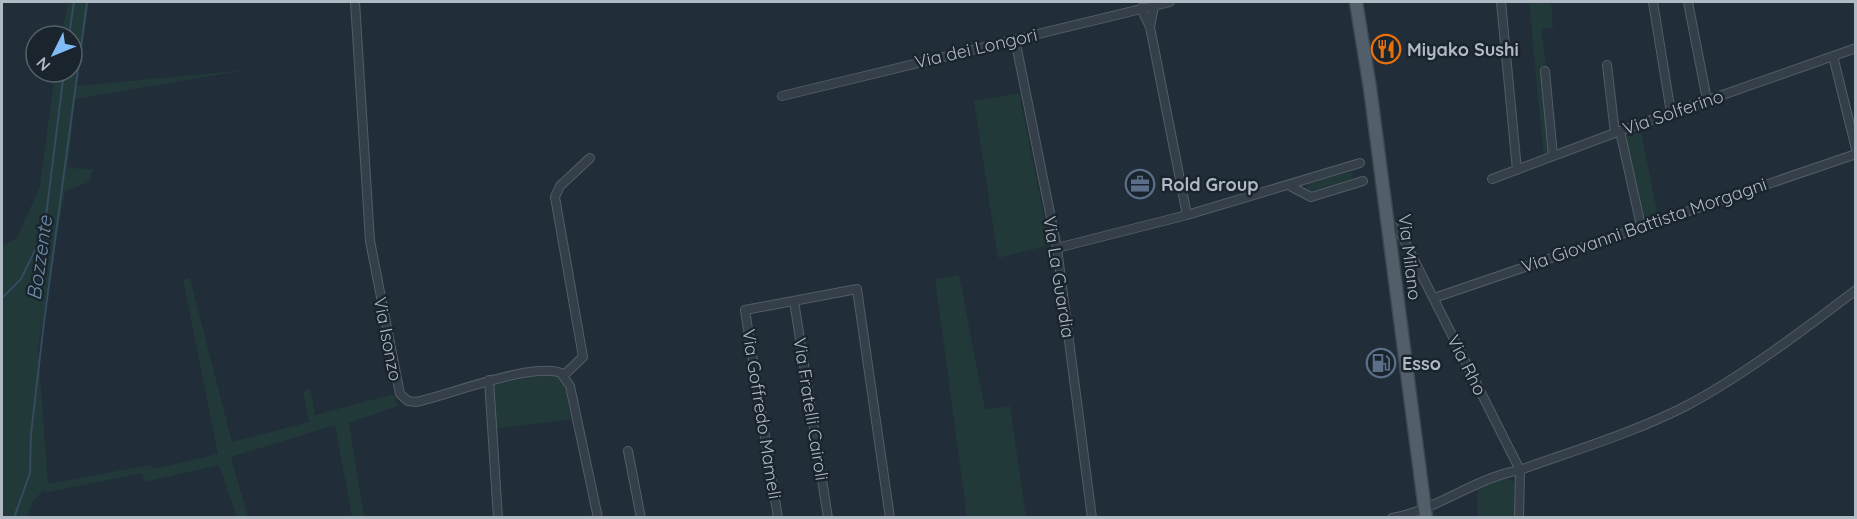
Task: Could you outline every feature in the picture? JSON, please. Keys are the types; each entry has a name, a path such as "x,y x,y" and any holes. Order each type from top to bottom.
{"main road":[{"name":"Via Milano","path":"1356,2 1388,223 1425,513"}],"street":[{"name":"Via Isonzo","path":"355,2 370,241 398,390 405,400 416,402 489,381 548,370 564,375"},
{"name":"Via dei Longori","path":"782,96 1170,2"},
{"path":"1501,2 1517,170"},
{"path":"1653,2 1671,113"},
{"path":"1688,2 1707,100"},
{"path":"1150,27 1154,6"},
{"path":"1141,8 1150,27 1186,215"},
{"name":"Via La Guardia","path":"1014,39 1057,248 1092,518"},
{"name":"Via Solferino","path":"1492,179 1617,132 1856,48"},
{"path":"1833,56 1856,148"},
{"path":"1607,65 1617,132 1641,226"},
{"path":"1545,71 1553,156"},
{"name":"Via Giovanni Battista Morgagni","path":"1434,298 1856,154"},
{"path":"590,158 560,186 555,197 583,357 564,375 570,386 598,518"},
{"path":"1057,248 1290,186 1360,163"},
{"path":"1290,186 1311,197 1363,181"},
{"name":"Via Rho","path":"1388,223 1400,232 1520,470 1519,518"},
{"path":"794,301 857,289 890,518"},
{"path":"1392,518 1425,513 1499,474 1520,470 1653,421 1687,405 1721,385 1856,290"},
{"name":"Via Goffredo Mameli","path":"778,518 745,310 794,301"},
{"name":"Via Fratelli Cairoli","path":"794,301 828,518"},
{"path":"489,381 498,518"},
{"path":"628,451 641,518"}],"green space":[{"path":"68,2 89,2 84,37 84,24 63,24"},
{"path":"1529,2 1551,2 1553,28 1541,29 1546,65 1542,66 1550,154 1544,157"},
{"path":"247,70 75,99 68,168 93,169 89,182 65,192 38,348 48,484 150,465 153,469 218,454 183,280 190,278 232,442 309,422 303,391 310,389 315,415 393,394 398,406 349,423 364,517 352,517 335,425 231,457 248,517 237,517 219,465 145,482 142,473 45,493 44,489 32,503 27,517 2,517 2,246 17,238 40,186 53,84 77,84 77,86"},
{"path":"1019,93 1050,245 998,258 974,101"},
{"path":"1641,132 1658,215 1643,220 1625,137"},
{"path":"1350,172 1353,175 1352,179 1310,191 1307,188 1308,184"},
{"path":"959,275 985,409 1010,406 1026,517 967,517 935,279"},
{"path":"544,375 563,376 571,419 495,429 492,384"},
{"path":"1505,477 1517,483 1515,517 1477,518 1478,489"}],"waterway":[{"path":"71,24 74,2"},
{"name":"Bozzente","path":"14,518 30,473 31,434 44,322 87,2"},
{"path":"2,298 21,279 44,232 62,84"}],"place":[{"name":"Miyako Sushi","path":"1386,49"},
{"name":"Rold Group","path":"1140,184"},
{"name":"Esso","path":"1381,363"}]}
